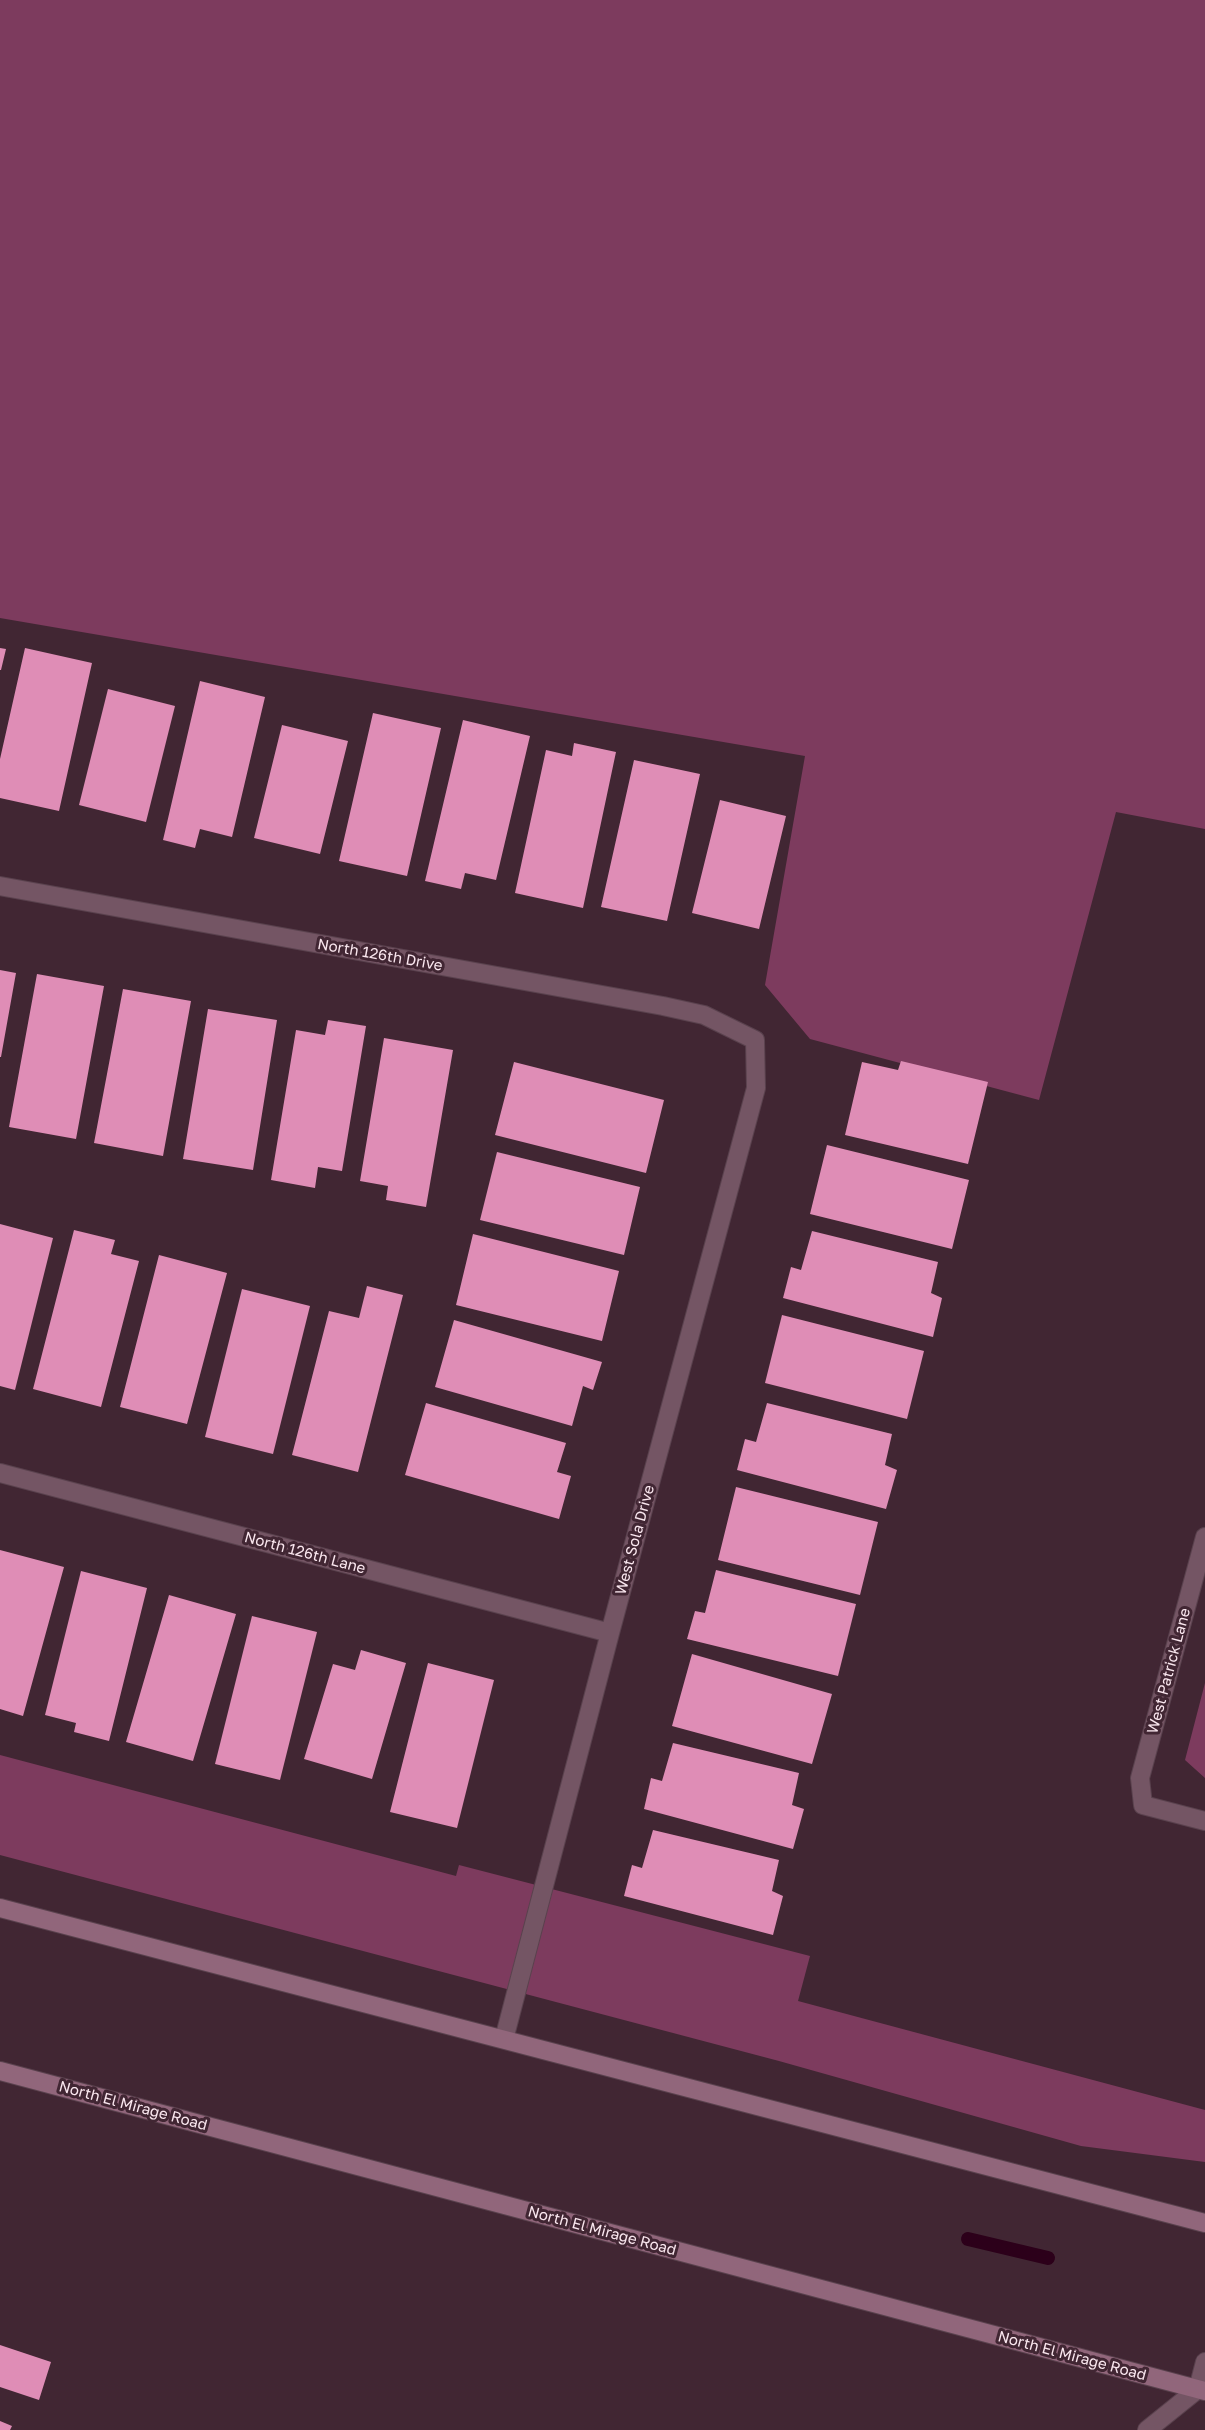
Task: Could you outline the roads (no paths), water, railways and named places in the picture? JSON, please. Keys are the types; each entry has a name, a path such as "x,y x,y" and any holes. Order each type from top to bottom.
{"main road":[{"path":"0,1908 1205,2223"},
{"name":"North El Mirage Road","path":"0,2071 1203,2395"}],"street":[{"name":"North 126th Drive","path":"0,886 663,1006 704,1015 754,1040"},
{"name":"West Sola Drive","path":"504,2039 756,1088 754,1040"},
{"name":"North 126th Lane","path":"0,1473 610,1633"},
{"name":"West Patrick Lane","path":"1205,1537 1140,1778 1143,1805 1205,1821"},
{"path":"1147,2430 1203,2395 1205,2362"}],"waterway":[{"path":"968,2239 1048,2258"}]}
